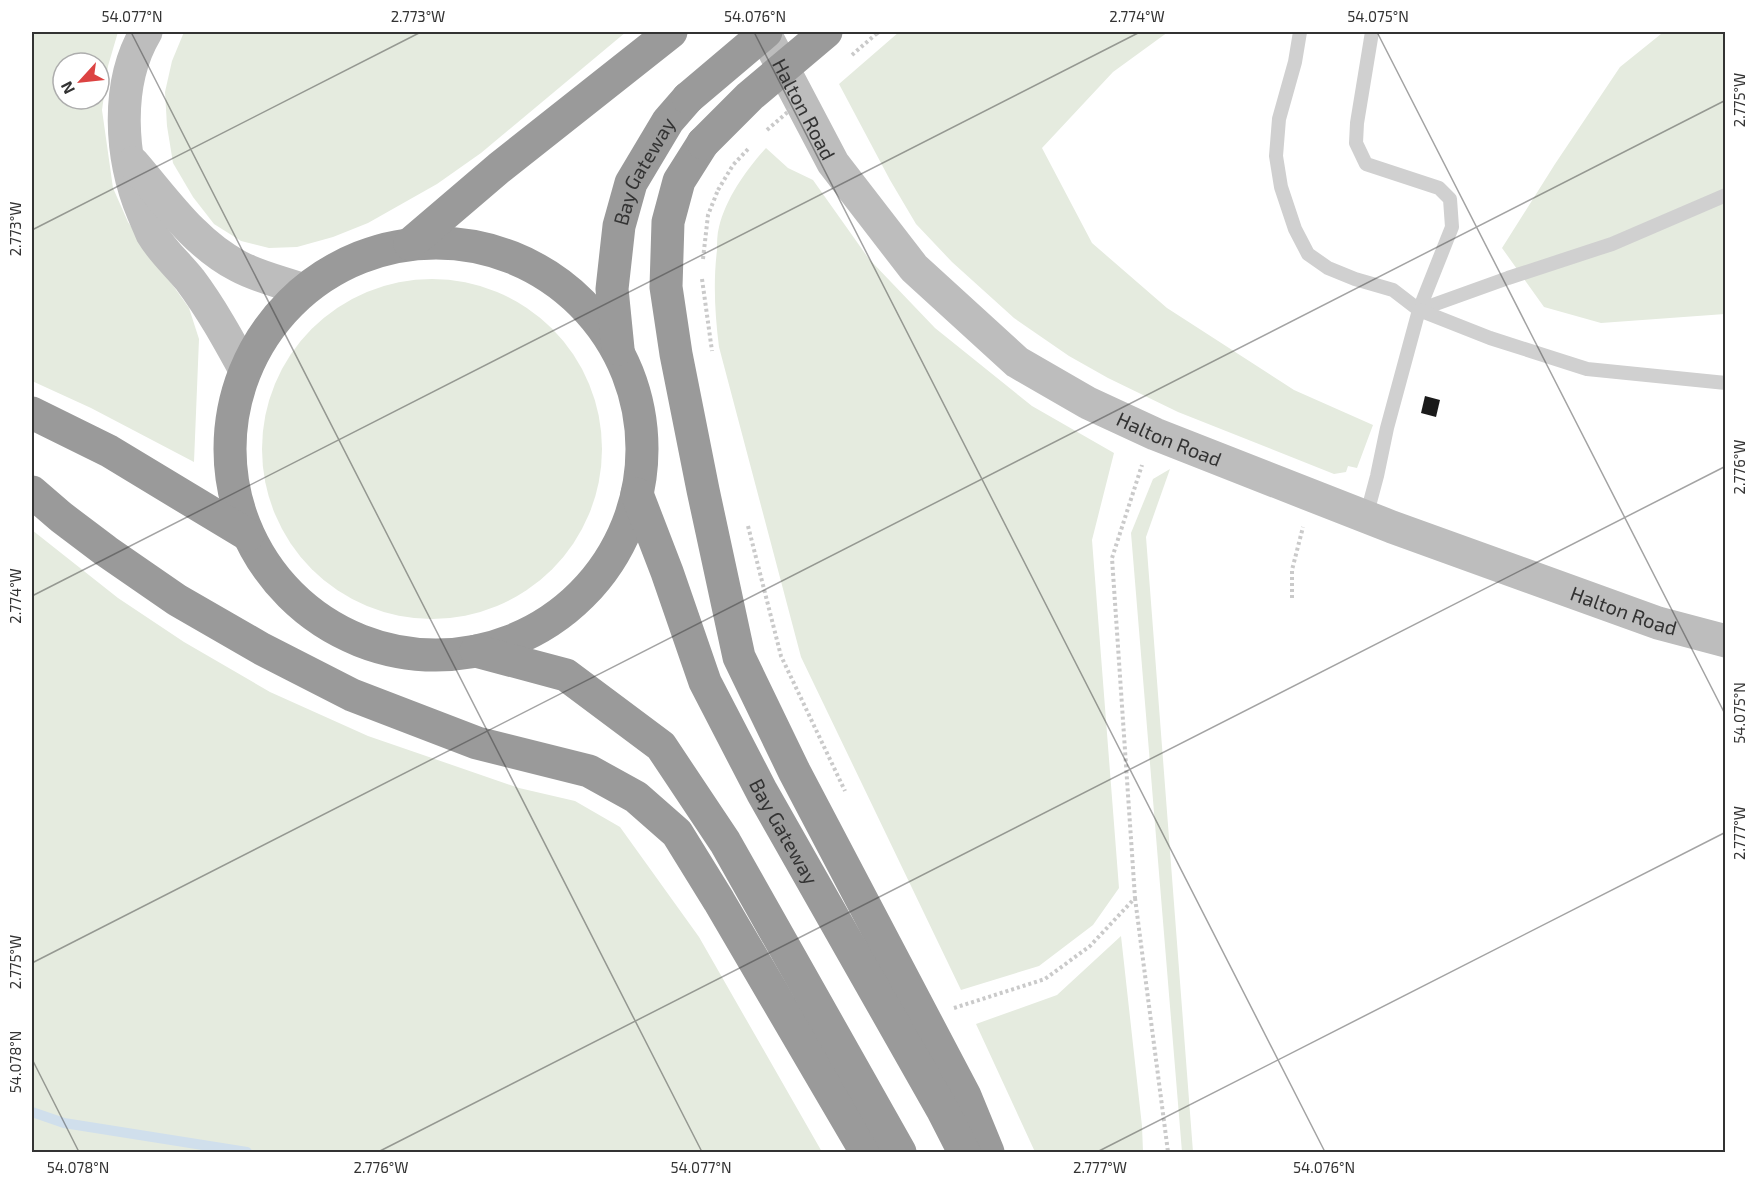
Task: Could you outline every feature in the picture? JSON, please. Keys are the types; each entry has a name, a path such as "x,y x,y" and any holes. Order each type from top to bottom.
{"highway":[{"name":"Bay Gateway","path":"619,353 612,289 619,226 631,183 668,121 688,98 765,32"},
{"path":"826,32 750,96 703,143 679,181 668,222 666,287 676,354 739,657 800,782 965,1096 988,1152"},
{"path":"410,244 499,168 669,33"},
{"path":"410,244 460,244 508,255 553,279 590,312 619,353 636,398 642,446 637,494 621,539 596,579 562,612 522,637 476,651 437,656 398,652 360,641 325,623 294,599 268,569 248,535 232,481 231,424 245,370 270,326 304,290 336,268 372,252 410,244"},
{"path":"32,413 109,451 248,535"},
{"path":"32,492 97,544 177,600 272,654 352,695 477,743 589,771 636,797 676,833 719,901 866,1152"},
{"name":"Bay Gateway","path":"637,494 705,682 762,792 942,1109 964,1152"},
{"path":"476,651 566,675 661,746 725,842 900,1152"}],"street":[{"path":"146,32 128,78 124,113 126,155 136,196 153,234 212,311 245,370"},
{"name":"Halton Road","path":"765,32 833,164 914,268 1017,362 1088,403 1155,434 1366,516 1658,623 1725,641"},
{"path":"126,155 189,229 213,251 240,267 304,290"}],"lane":[{"path":"1300,32 1295,62 1279,119 1276,156 1281,187 1295,230 1308,254 1328,268 1393,290 1419,310 1490,338 1587,369 1725,383"},
{"path":"1366,516 1419,310 1452,227 1450,199 1439,188 1366,164 1356,143 1357,123 1372,32"},
{"path":"1419,310 1612,244 1725,195"}],"path":[{"path":"849,57 878,33"},
{"path":"760,137 796,105"},
{"path":"703,262 708,215 718,190 734,165 753,144"},
{"path":"701,273 712,351"},
{"path":"1143,461 1112,558 1135,898 1168,1152"},
{"path":"1292,598 1292,570 1311,494"},
{"path":"746,520 781,657 848,795"},
{"path":"950,1009 1045,979 1090,946 1135,898"}],"shaded area":[{"path":"32,32 118,32 111,56 111,51 51,51 51,111 102,111 113,188 128,222 189,308 199,339 194,462 91,408 32,381"},
{"path":"184,32 626,32 481,153 437,184 368,223 333,237 297,247 269,248 241,241 214,224 193,197 173,163 167,126 165,92 172,61"},
{"path":"899,32 1168,32 1113,72 1042,148 1092,243 1167,308 1294,390 1373,425 1357,468 1348,466 1346,472 1334,474 1178,412 1108,378 1069,356 1014,318 952,262 916,224 839,84"},
{"path":"1660,32 1725,32 1725,314 1601,323 1544,307 1502,248 1620,67 1661,34"},
{"path":"766,148 788,168 813,180 869,259 935,328 1032,406 1114,453 1092,540 1119,888 1093,925 1039,966 961,990 801,657 719,347 715,287 718,230 732,195 744,175"},
{"path":"432,279 481,286 512,299 540,317 564,341 582,369 595,400 602,449 595,498 582,529 564,557 540,581 512,599 481,612 432,619 383,612 352,599 324,581 300,557 282,529 269,498 262,449 269,400 282,369 300,341 324,317 352,299 383,286"},
{"path":"1170,469 1146,537 1193,1152 1182,1152 1131,533 1153,479"},
{"path":"32,530 118,598 184,642 270,692 368,736 519,788 575,801 620,827 699,937 822,1152 32,1152"},
{"path":"1121,936 1143,1152 1035,1152 976,1024 1057,995"}],"building":[{"path":"1425,396 1440,400 1436,417 1421,413"}],"waterway":[{"path":"32,1112 64,1123 247,1152"}]}
